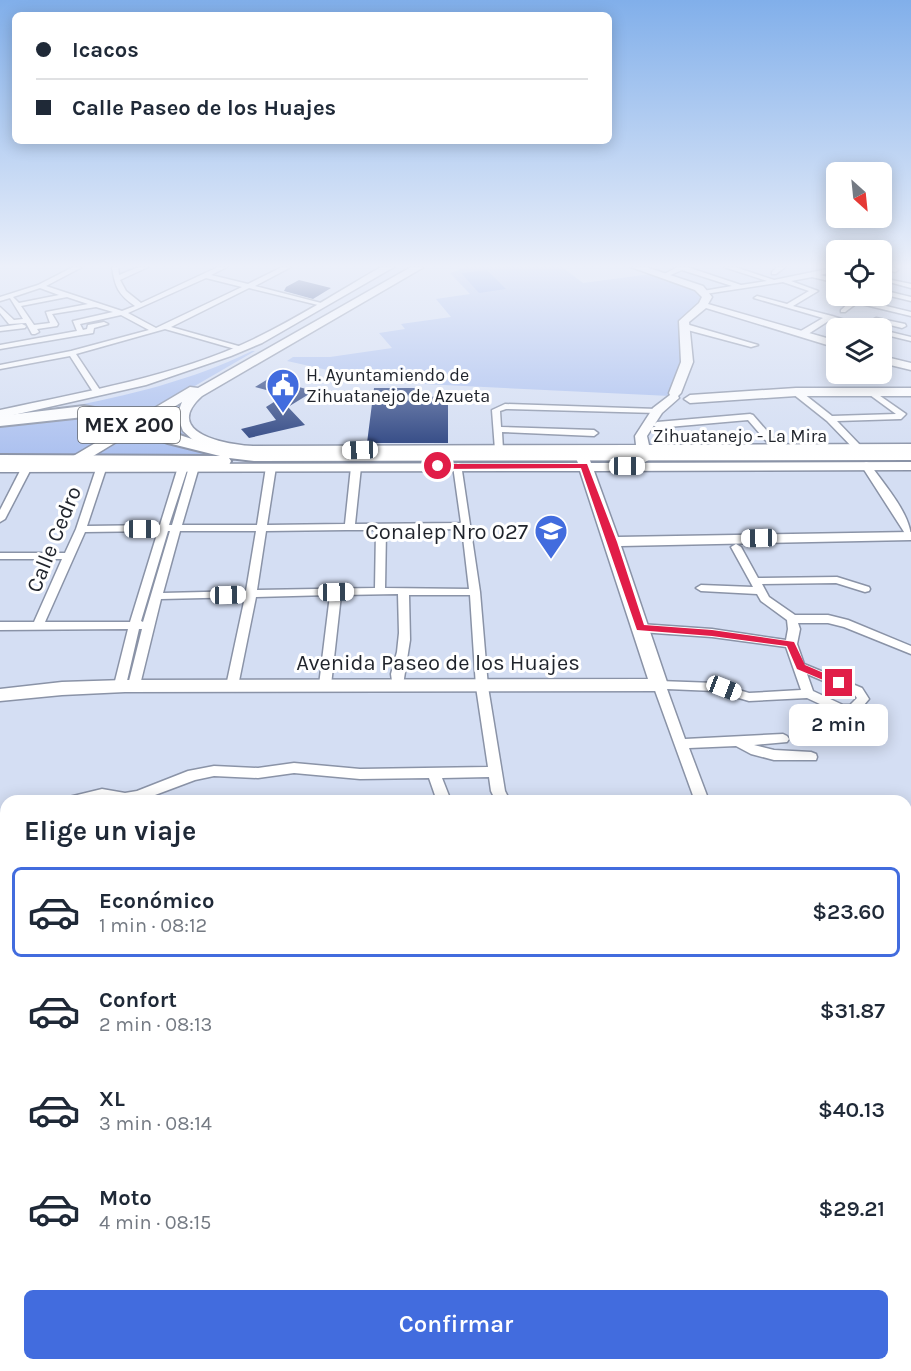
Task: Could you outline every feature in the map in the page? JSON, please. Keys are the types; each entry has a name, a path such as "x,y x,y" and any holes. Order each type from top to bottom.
{"highway":[{"name":"Zihuatanejo - La Mira","path":"1,419 72,411 95,412 132,426 229,454 911,459"},
{"path":"72,411 104,422 111,429 111,439"},
{"path":"832,448 865,456"},
{"path":"300,456 328,450"},
{"name":"Zihuatanejo - La Mira","path":"650,458 911,455"},
{"name":"Zihuatanejo - La Mira","path":"0,460 28,464 75,462 105,465 585,456"},
{"path":"0,467 28,464"}],"main road":[{"path":"75,462 132,426 200,390 282,331"},
{"path":"27,416 172,380 253,351 293,331"},
{"path":"659,685 585,456 651,430 682,397 689,368 687,331"},
{"path":"792,331 826,342"},
{"path":"1,419 253,351"},
{"path":"892,362 911,368"},
{"path":"200,390 186,404 183,414 185,425 190,433 217,446 239,450 328,450 505,459"},
{"path":"832,448 681,449 650,458 651,430 657,411 682,397 796,392 911,392"},
{"path":"651,430 663,443 681,449"},
{"path":"865,456 911,448"},
{"path":"865,456 911,466"},
{"path":"28,464 189,467 458,466 505,459"},
{"path":"613,546 911,536"},
{"path":"613,546 736,547 911,542"},
{"name":"Avenida Paseo de los Huajes","path":"0,695 56,688 127,685 482,687 659,685"}],"street":[{"path":"0,337 2,347 30,331"},
{"path":"0,367 72,353 151,331"},
{"path":"180,331 253,351"},
{"path":"705,331 754,345"},
{"path":"802,334 807,331"},
{"path":"892,335 911,339"},
{"path":"72,353 98,393"},
{"path":"796,392 830,419 865,456 911,536"},
{"path":"830,419 901,416 902,414 873,393"},
{"path":"505,459 497,429 495,410 499,408 657,411"},
{"path":"651,430 750,417 777,448"},
{"path":"497,429 594,434"},
{"path":"0,519 28,464"},
{"name":"Calle Cedro","path":"38,625 81,529 105,465"},
{"path":"458,466 475,592 482,687 500,795"},
{"path":"127,685 135,625 163,529 189,467"},
{"path":"127,685 158,596 189,467"},
{"path":"232,686 252,594 271,467"},
{"path":"350,528 356,467"},
{"path":"896,509 911,509"},
{"path":"81,529 466,526"},
{"path":"380,591 381,528"},
{"path":"736,547 765,598 792,619 828,619 848,624 911,650"},
{"path":"0,556 68,556"},
{"path":"701,588 837,580 865,589"},
{"path":"158,596 380,591 475,592"},
{"path":"324,686 336,592"},
{"path":"397,685 396,670 404,647 406,614 403,592"},
{"path":"792,619 794,629 791,644 801,667 808,694"},
{"path":"0,626 148,625"},
{"path":"640,628 712,633 791,644"},
{"name":"Avenida Paseo de los Huajes","path":"659,685 715,687 749,697 808,694 848,710 854,709 863,699 862,694 801,667"},
{"path":"659,685 700,795"},
{"path":"681,744 783,739"},
{"path":"739,742 751,751 777,756 811,757"},
{"path":"141,795 193,775 214,771 258,774 294,768 341,774 495,772"},
{"path":"434,774 442,795"}],"shaded area":[{"path":"392,331 679,331 684,354 670,396 382,382 287,361 293,357 330,357 392,348 379,333"},
{"path":"255,351 131,423 84,409 63,408 183,379"},
{"path":"190,394 176,416 181,431 191,440 139,425"},
{"path":"89,416 108,430 109,436 85,453 73,456 0,456 0,426 37,418"},
{"path":"130,429 225,457 87,456"}],"building":[{"name":"H. Ayuntamiendo de Zihuatanejo de Azueta","path":"268,379 314,391 288,407 305,425 249,438 241,429 276,420 266,407 285,395 255,387"},
{"path":"374,388 422,388 422,397 448,396 448,443 367,443"}],"place":[{"name":"H. Ayuntamiendo de Zihuatanejo de Azueta","path":"283,414"},
{"name":"Conalep Nro 027","path":"551,560"}],"route":[{"path":"438,466 584,466 613,542 640,628 712,633 791,644 801,667 839,683"}]}
